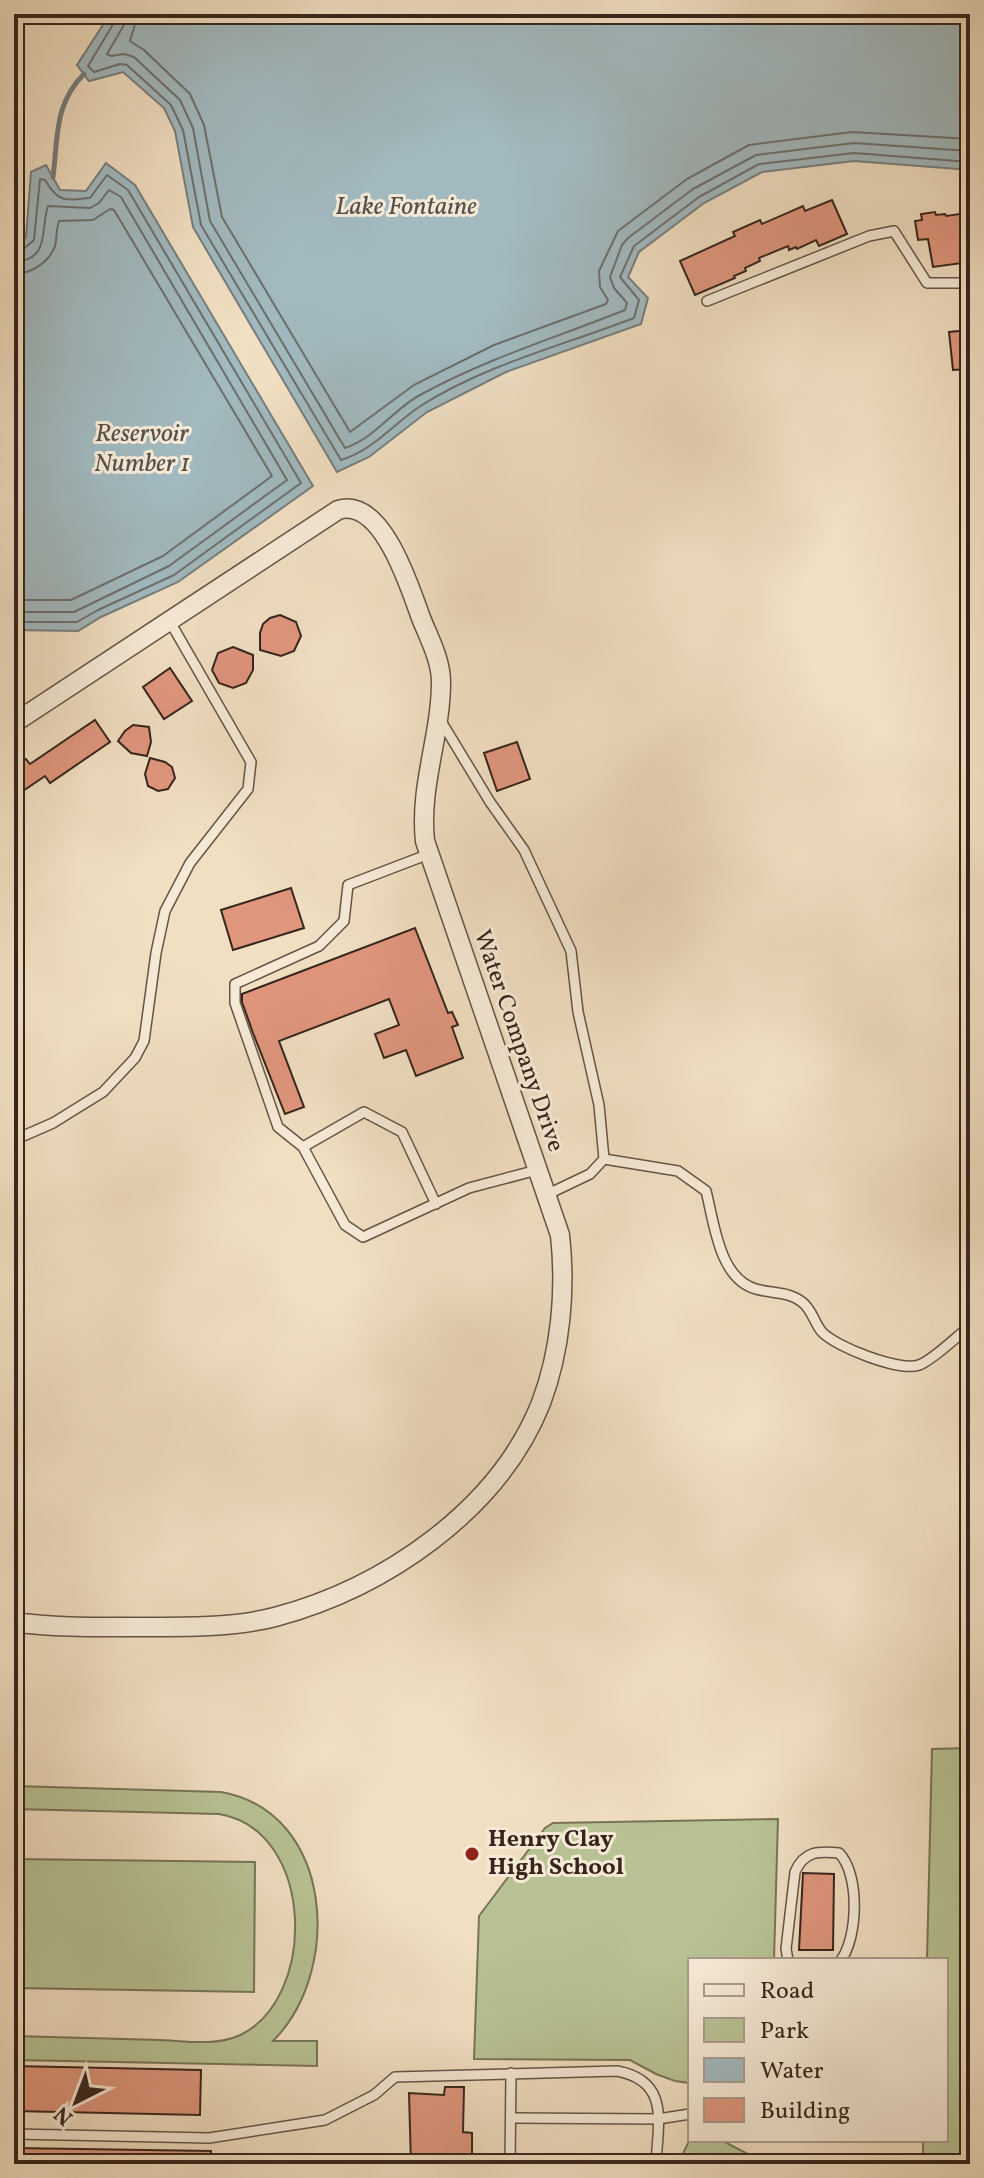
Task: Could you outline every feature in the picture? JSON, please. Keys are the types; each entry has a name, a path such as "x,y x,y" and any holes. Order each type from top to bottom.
{"street":[{"name":"Water Company Drive","path":"14,723 327,517 346,508 370,518 395,553 439,669 441,681 423,826 429,854 560,1235 562,1287 555,1350 545,1390 525,1435 489,1485 437,1536 368,1583 321,1603 273,1618 226,1625 68,1627 14,1622"}],"lane":[{"path":"707,301 869,236 894,231 927,283 970,283"},
{"path":"14,1140 53,1123 103,1092 135,1058 144,1041 165,911 190,863 248,789 251,762 169,620"},
{"path":"437,715 490,802 524,850 571,951 578,1012 599,1105 604,1159 590,1174 546,1195"},
{"path":"429,854 348,885 344,921 319,946 235,984 235,1003 278,1127 303,1147 345,1225 363,1237 469,1188 537,1170"},
{"path":"303,1147 364,1112 402,1132 436,1204"},
{"path":"604,1159 678,1171 706,1191 718,1239 730,1270 748,1287 768,1293 789,1294 806,1304 823,1334 845,1346 893,1366 919,1365 970,1330"},
{"path":"788,1958 795,1872 799,1862 817,1851 839,1853 850,1870 854,1895 851,1935 843,1958"},
{"path":"14,2134 209,2138 325,2120 374,2095 395,2077 617,2071 632,2074 654,2091 658,2104 656,2164"},
{"path":"510,2164 511,2073"},
{"path":"511,2118 658,2119 688,2114"}],"green space":[{"path":"970,1748 970,2164 923,2164 923,2142 948,2142 948,1958 927,1958 932,1749"},
{"path":"14,1786 221,1792 259,1806 287,1830 306,1861 316,1898 317,1937 310,1975 295,2011 273,2041 317,2041 317,2066 14,2060 14,2036 200,2042 238,2036 264,2017 282,1989 293,1955 295,1918 289,1882 274,1851 251,1827 219,1814 14,1809"},
{"path":"778,1819 774,1958 688,1958 688,2083 656,2074 630,2060 474,2059 479,1916 545,1828 553,1823"},
{"path":"14,1859 255,1862 254,1992 14,1988"},
{"path":"689,2142 725,2142 767,2164 678,2164"}],"water":[{"name":"Lake Fontaine","path":"110,14 970,14 970,170 854,161 762,172 704,203 639,252 628,277 648,298 641,324 506,372 427,412 369,457 337,472 193,227 175,131 164,108 123,72 89,81 77,65"},
{"name":"Reservoir Number 1","path":"106,163 135,185 313,486 178,582 101,617 78,631 14,630 14,247 26,237 31,172 46,165 60,190 86,191"}],"building":[{"path":"832,200 847,234 819,246 816,240 797,249 789,250 788,246 759,258 760,261 745,268 746,271 735,278 695,295 680,261 735,236 733,232 760,220 762,224 803,206 805,211"},
{"path":"935,212 936,215 946,216 967,213 970,217 970,262 933,267 928,239 918,240 915,221 922,220 921,214"},
{"path":"970,330 970,369 953,370 949,332"},
{"path":"280,615 296,622 301,636 294,651 281,656 260,650 263,624"},
{"path":"233,647 253,655 253,670 246,683 233,688 219,683 212,670 218,653"},
{"path":"170,668 192,701 164,719 143,687"},
{"path":"95,720 110,742 50,783 45,776 14,797 14,767 26,759 30,764"},
{"path":"133,725 149,727 151,742 147,756 131,753 118,741"},
{"path":"517,742 530,779 497,791 484,753"},
{"path":"150,758 172,767 175,778 168,789 158,791 148,786 145,774"},
{"path":"291,888 304,928 233,950 221,910"},
{"path":"415,928 448,1013 452,1012 458,1025 452,1027 463,1058 416,1076 406,1050 384,1058 375,1034 399,1025 389,999 279,1041 304,1107 285,1114 253,1033 242,994"},
{"path":"803,1873 834,1874 833,1950 799,1950"},
{"path":"14,2066 201,2070 200,2115 14,2111"},
{"path":"445,2087 464,2087 463,2132 472,2133 472,2164 411,2164 409,2093 444,2095"},
{"path":"14,2148 211,2151 211,2164 14,2164"}],"waterway":[{"path":"53,177 62,109 74,85 84,74"}],"place":[{"name":"Henry Clay High School","path":"472,1854"}]}
